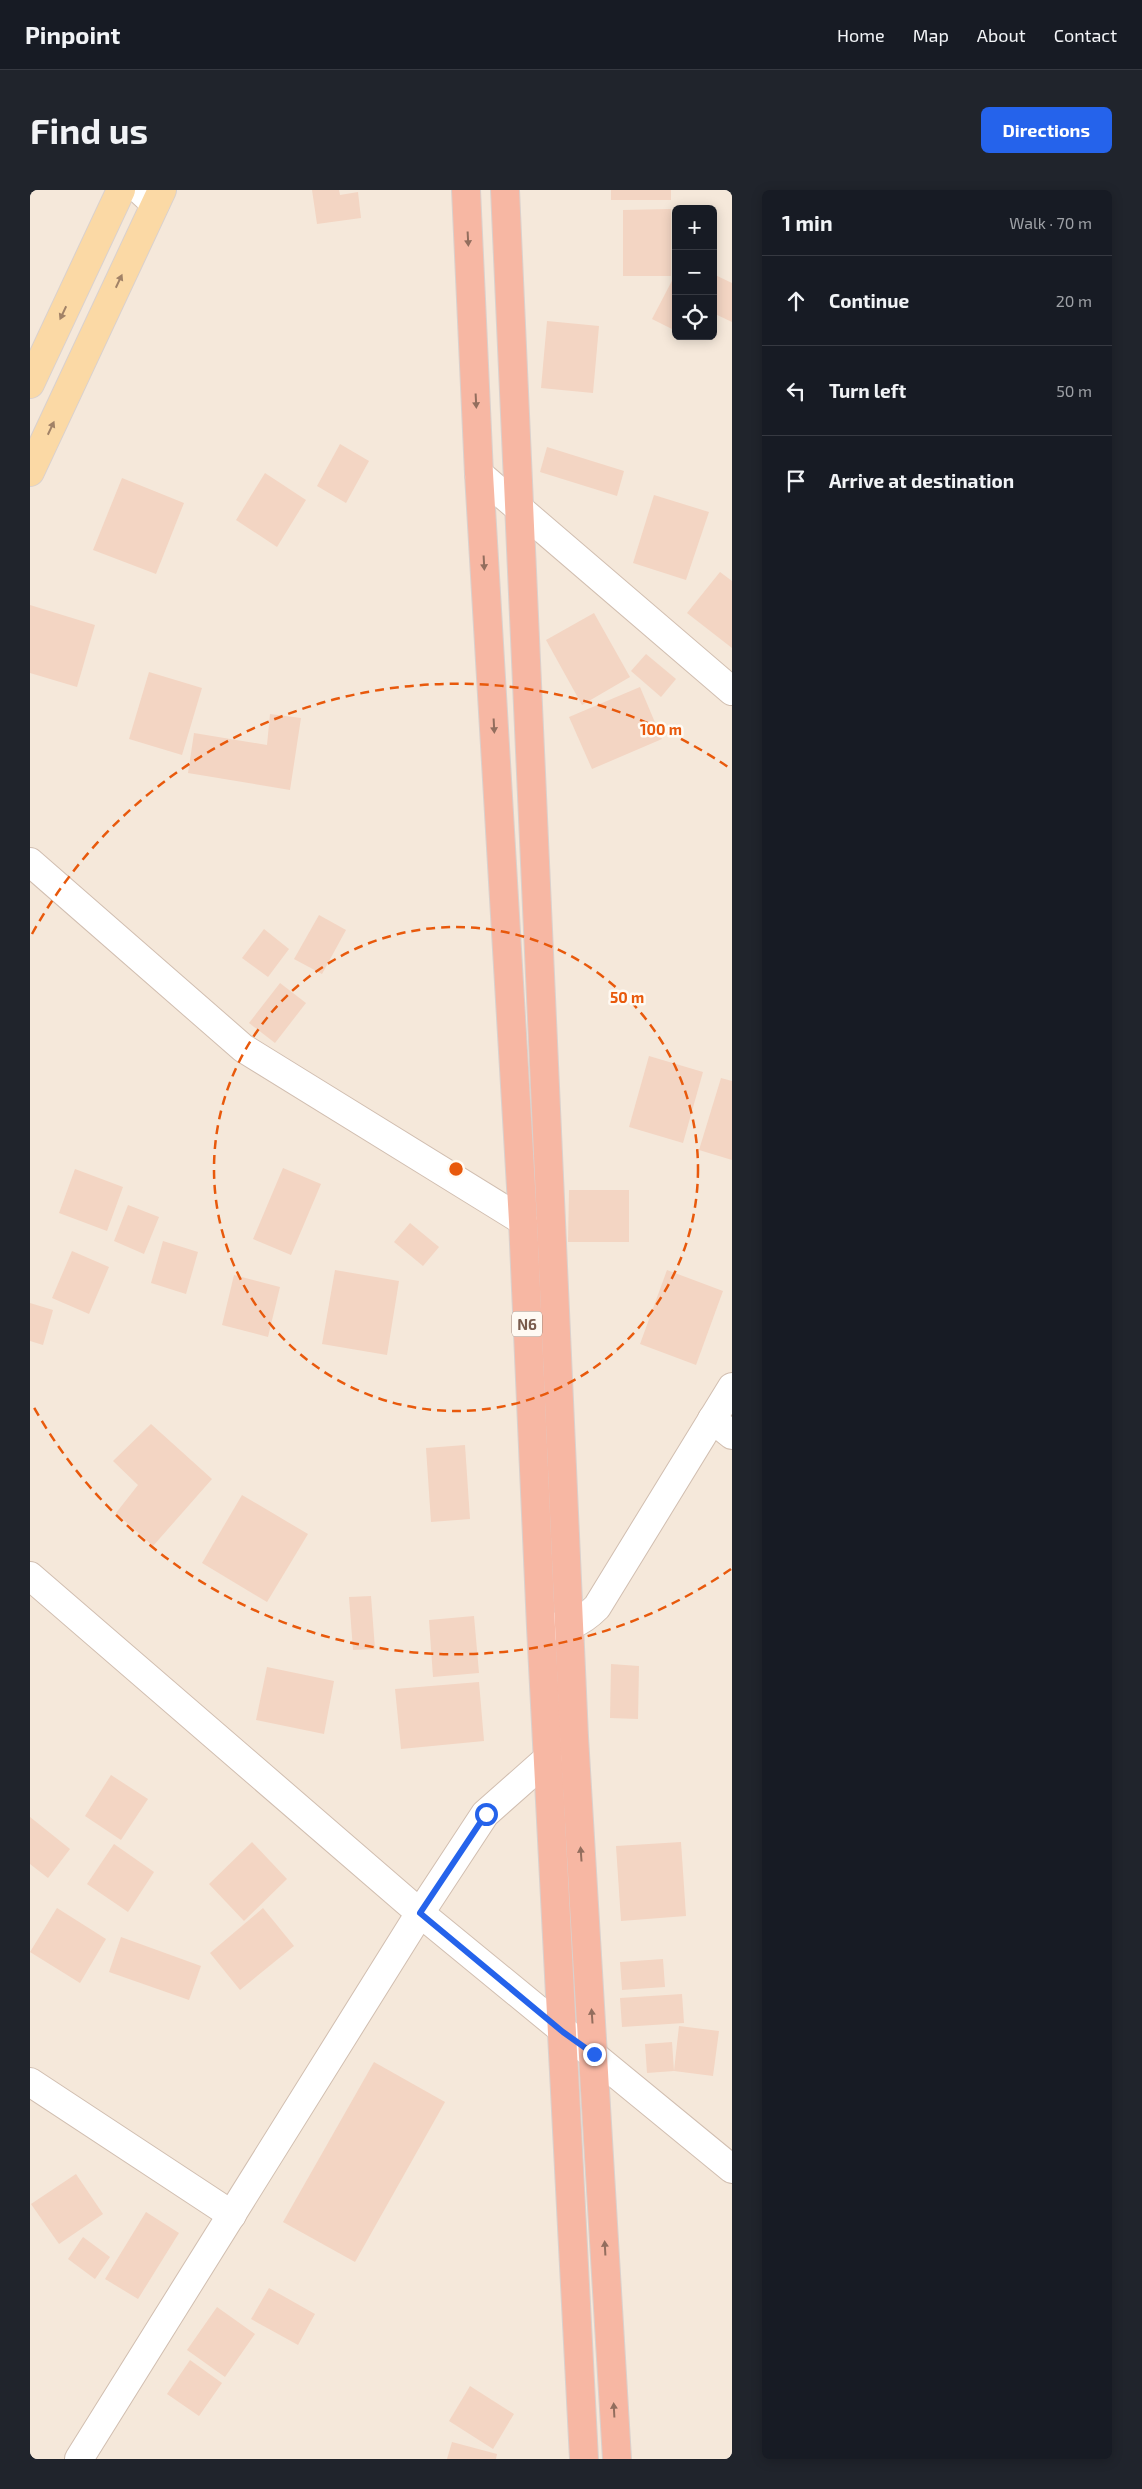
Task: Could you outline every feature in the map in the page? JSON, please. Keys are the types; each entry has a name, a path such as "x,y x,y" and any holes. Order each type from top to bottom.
{"highway":[{"name":"N6","path":"466,190 479,474 523,1221 541,1627 584,2459"},
{"name":"N6","path":"506,190 574,1737 617,2459"}],"main road":[{"path":"30,384 121,190"},
{"path":"30,472 152,195"}],"street":[{"path":"479,474 732,691"},
{"path":"30,862 242,1048 523,1221"},
{"path":"541,1627 570,1626 585,1619 597,1608 722,1427 732,1387"},
{"path":"30,1576 420,1913 732,2169"},
{"path":"79,2459 420,1913 486,1814 574,1737"},
{"path":"30,2082 232,2215"}],"shaded area":[{"path":"30,190 732,190 732,2459 30,2459"}],"building":[{"path":"312,190 339,190 340,195 358,192 361,218 317,224"},
{"path":"611,190 671,190 671,200 611,200"},
{"path":"671,209 671,276 623,276 623,210"},
{"path":"717,276 732,283 732,322 717,315"},
{"path":"672,281 672,329 652,319"},
{"path":"547,321 599,326 593,393 541,388"},
{"path":"340,444 369,461 346,503 317,486"},
{"path":"547,447 624,471 617,496 540,472"},
{"path":"265,473 306,500 277,547 236,520"},
{"path":"122,478 184,503 156,574 93,550"},
{"path":"654,495 709,512 686,580 633,563"},
{"path":"720,572 732,581 732,648 687,613"},
{"path":"30,605 95,625 77,687 30,673"},
{"path":"594,613 630,677 582,705 546,640"},
{"path":"646,654 676,679 661,697 631,671"},
{"path":"149,672 202,688 182,755 129,739"},
{"path":"640,687 662,739 592,769 569,717"},
{"path":"270,714 301,718 290,790 188,773 194,733 267,745"},
{"path":"319,915 346,930 322,974 294,959"},
{"path":"264,929 289,949 268,977 242,958"},
{"path":"280,983 306,1003 275,1043 249,1023"},
{"path":"649,1056 703,1072 683,1143 629,1127"},
{"path":"721,1078 732,1081 732,1160 699,1150"},
{"path":"283,1168 321,1184 291,1255 253,1239"},
{"path":"75,1169 123,1187 107,1231 59,1213"},
{"path":"569,1190 629,1190 629,1242 568,1242"},
{"path":"128,1205 159,1217 144,1254 114,1241"},
{"path":"410,1223 439,1247 423,1266 394,1242"},
{"path":"163,1241 198,1252 186,1294 151,1283"},
{"path":"72,1251 109,1267 89,1314 52,1298"},
{"path":"335,1270 399,1281 387,1355 322,1344"},
{"path":"667,1270 723,1291 696,1365 640,1344"},
{"path":"234,1275 280,1287 268,1337 222,1325"},
{"path":"30,1303 53,1310 43,1345 30,1341"},
{"path":"151,1424 212,1479 153,1546 116,1513 138,1485 113,1461"},
{"path":"465,1445 470,1519 431,1522 426,1448"},
{"path":"242,1495 308,1534 267,1602 202,1563"},
{"path":"371,1596 375,1649 353,1650 349,1597"},
{"path":"474,1616 479,1673 433,1677 429,1620"},
{"path":"611,1664 639,1666 638,1719 610,1718"},
{"path":"267,1667 334,1681 324,1734 256,1720"},
{"path":"479,1682 484,1741 401,1749 395,1689"},
{"path":"111,1775 148,1799 121,1840 85,1816"},
{"path":"30,1817 70,1849 48,1878 30,1864"},
{"path":"252,1842 287,1879 244,1921 209,1884"},
{"path":"681,1842 686,1916 621,1921 616,1846"},
{"path":"114,1844 154,1872 128,1912 87,1884"},
{"path":"57,1908 106,1939 80,1983 30,1952"},
{"path":"263,1908 294,1946 240,1990 210,1953"},
{"path":"121,1937 201,1966 189,2000 109,1972"},
{"path":"663,1959 665,1987 622,1990 620,1962"},
{"path":"682,1994 684,2023 622,2027 620,1998"},
{"path":"679,2026 719,2031 713,2076 674,2071"},
{"path":"672,2042 674,2071 647,2073 645,2044"},
{"path":"374,2062 445,2102 355,2262 283,2222"},
{"path":"76,2174 103,2214 59,2244 31,2204"},
{"path":"146,2212 179,2233 138,2299 105,2279"},
{"path":"83,2237 110,2257 95,2279 68,2259"},
{"path":"269,2288 315,2314 298,2345 251,2319"},
{"path":"217,2307 255,2334 225,2377 187,2350"},
{"path":"190,2360 222,2383 199,2416 167,2394"},
{"path":"470,2386 514,2414 493,2449 449,2421"},
{"path":"452,2442 497,2454 496,2459 447,2459"}],"route":[{"path":"486,1814 420,1913 563,2032 594,2054"}]}
